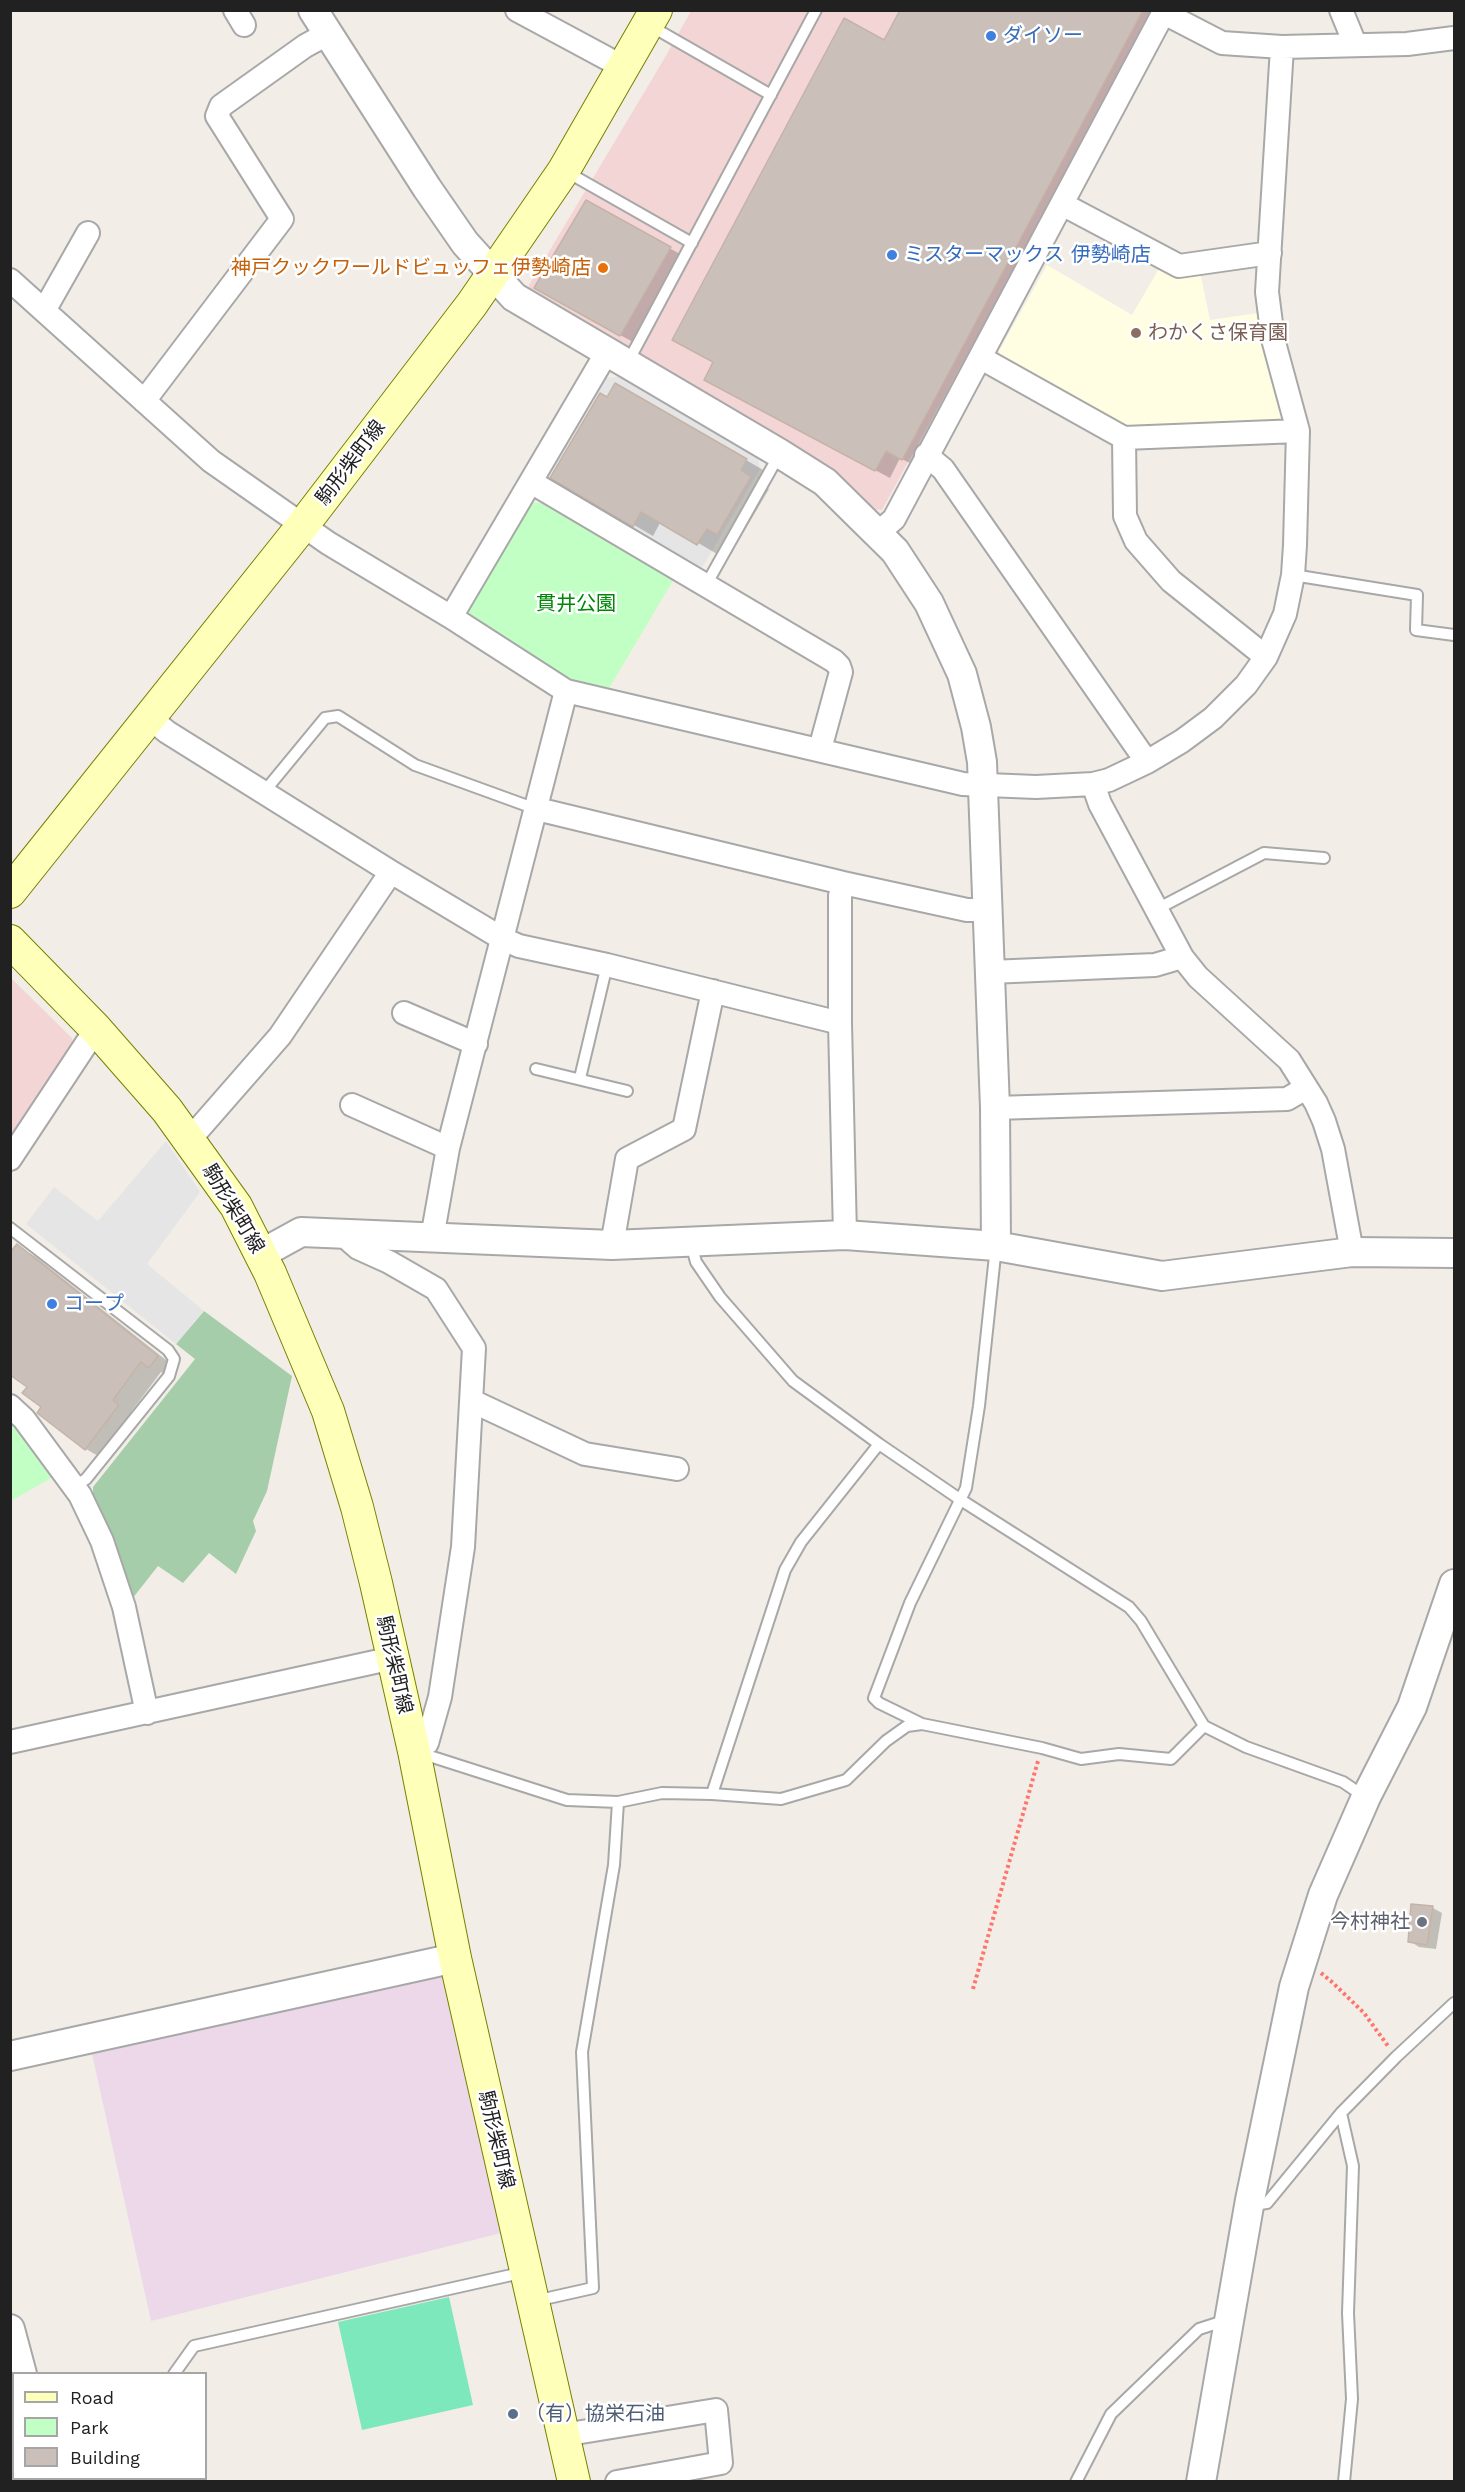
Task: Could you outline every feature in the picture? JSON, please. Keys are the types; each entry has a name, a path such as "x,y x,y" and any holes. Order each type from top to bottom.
{"main road":[{"name":"駒形柴町線","path":"10,892 303,525 452,330 564,170 652,17"},
{"name":"駒形柴町線","path":"10,941 96,1029 167,1110 236,1206 261,1254 300,1340 341,1450 368,1550 393,1658 455,1958 574,2481"}],"street":[{"path":"517,10 623,67"},
{"path":"1341,10 1355,44"},
{"path":"878,533 894,519 926,455 981,358 1164,12 1222,44 1282,47 1407,44 1455,38"},
{"path":"144,401 282,219 217,116 221,106 305,46 320,22 433,198 465,243 514,297 825,482 878,533 895,551 913,576 937,617 952,649 970,698 982,762 996,1108 996,1246"},
{"path":"10,280 45,309 211,461 328,543 451,617 566,691 963,784 1036,787 1092,784 1109,780 1147,762 1182,741 1213,717 1246,685 1266,657 1285,614 1293,575 1298,497 1298,431 1273,339 1268,310 1282,47"},
{"path":"1062,204 1179,266 1270,253"},
{"path":"45,309 88,233"},
{"path":"451,617 531,482 617,357"},
{"path":"981,358 1124,438 1298,431"},
{"path":"1124,438 1125,516 1136,541 1171,581 1266,657"},
{"path":"926,455 943,469 1147,762"},
{"path":"531,482 839,666 841,672 820,749"},
{"path":"432,1238 448,1148 566,691"},
{"path":"150,718 167,732 503,939 519,946 840,1023"},
{"path":"1092,784 1100,804 1182,957 1198,977 1289,1060 1306,1088 1324,1121 1333,1149 1352,1252"},
{"path":"537,809 843,883 967,910 988,910"},
{"path":"190,1139 280,1036 391,872"},
{"path":"843,883 840,896 840,1023 845,1235"},
{"path":"990,972 1155,965 1182,957"},
{"path":"612,1245 627,1159 684,1129 713,991"},
{"path":"404,1012 476,1044"},
{"path":"10,1159 96,1029"},
{"path":"996,1108 1287,1098 1306,1088"},
{"path":"352,1105 448,1148"},
{"path":"261,1254 301,1232 612,1245 845,1235 996,1246 1162,1276 1352,1252 1455,1253"},
{"path":"342,1234 358,1248 390,1262 436,1289 474,1348 463,1547 440,1697 427,1743 414,1751"},
{"path":"472,1401 585,1454 677,1469"},
{"path":"10,1406 24,1419 74,1487 102,1541 124,1607 147,1713"},
{"path":"1201,2481 1249,2206 1294,1987 1323,1895 1366,1797 1412,1707 1454,1587"},
{"path":"10,1742 393,1658"},
{"path":"10,2056 455,1958"},
{"path":"10,2329 22,2372"},
{"path":"563,2435 716,2410 721,2463 618,2481"}],"lane":[{"path":"617,357 692,243 816,10"},
{"path":"652,17 771,95"},
{"path":"564,170 692,243"},
{"path":"706,585 779,453"},
{"path":"1293,575 1417,595 1416,630 1455,635"},
{"path":"264,792 326,718 338,716 415,765 537,809"},
{"path":"1157,909 1264,853 1324,858"},
{"path":"580,1078 607,966"},
{"path":"536,1069 627,1091"},
{"path":"10,1228 168,1350 174,1359 169,1376 86,1479 74,1487"},
{"path":"691,1242 696,1262 720,1297 793,1382 961,1500 1129,1607 1141,1621 1204,1726 1246,1747 1343,1782 1366,1797"},
{"path":"996,1246 979,1406 966,1488 910,1603 874,1698 879,1703 922,1724 1042,1748 1081,1759 1119,1754 1171,1759 1204,1726"},
{"path":"712,1794 785,1570 801,1542 879,1444"},
{"path":"414,1751 567,1800 618,1802 662,1793 781,1799 846,1780 886,1741 907,1726 922,1724"},
{"path":"175,2372 194,2346 529,2287 593,2288 582,2052 614,1865 618,1802"},
{"path":"1249,2206 1267,2203 1341,2113 1396,2057 1455,2003"},
{"path":"1341,2113 1353,2166 1348,2313 1352,2399 1344,2481"},
{"path":"1076,2481 1111,2414 1199,2330 1229,2319"}],"path":[{"path":"973,1989 1042,1748"},
{"path":"1302,1960 1332,1982 1364,2013 1396,2057"}],"shaded area":[{"path":"691,11 1150,11 1027,245 882,510 871,509 529,294 529,285"},
{"name":"わかくさ保育園","path":"1047,265 1132,315 1161,265 1200,272 1210,320 1258,313 1283,420 1280,425 1127,428 1001,360 999,351"},
{"path":"622,376 758,457 760,469 703,566 693,570 549,487 547,477 606,378"},
{"path":"10,977 72,1038 73,1046 11,1143"},
{"path":"166,1141 200,1192 147,1264 204,1311 176,1344 26,1224 54,1187 98,1221"},
{"path":"444,1975 501,2233 151,2321 92,2054"}],"green space":[{"name":"貫井公園","path":"532,503 542,503 674,579 608,690 568,681 470,620 469,610"},
{"path":"204,1311 292,1376 267,1491 253,1521 256,1531 236,1574 209,1553 183,1583 158,1566 132,1599 116,1550 93,1494 93,1487 195,1359 176,1344"},
{"path":"10,1415 58,1474 11,1501 10,1501"},
{"path":"449,2297 473,2405 362,2430 338,2322"}],"building":[{"path":"900,10 1143,10 902,460 886,451 875,471 704,380 713,362 672,340 844,18 884,40"},
{"name":"神戸クックワールドビュッフェ伊勢崎店","path":"586,200 671,247 620,336 534,288"},
{"path":"615,383 747,459 741,470 751,477 717,535 707,529 697,545 641,512 633,527 550,478 600,393 607,397"},
{"name":"コープ","path":"17,1244 158,1356 149,1368 141,1362 113,1400 119,1405 85,1450 37,1413 41,1407 22,1393 27,1387 10,1375 10,1252"},
{"name":"今村神社","path":"1411,1904 1433,1906 1427,1945 1408,1942"}],"place":[{"name":"ダイソー","path":"991,36"},
{"name":"ミスターマックス 伊勢崎店","path":"892,255"},
{"name":"神戸クックワールドビュッフェ伊勢崎店","path":"603,268"},
{"name":"わかくさ保育園","path":"1136,333"},
{"name":"コープ","path":"52,1304"},
{"name":"今村神社","path":"1422,1922"},
{"name":"（有）協栄石油","path":"513,2414"}]}
